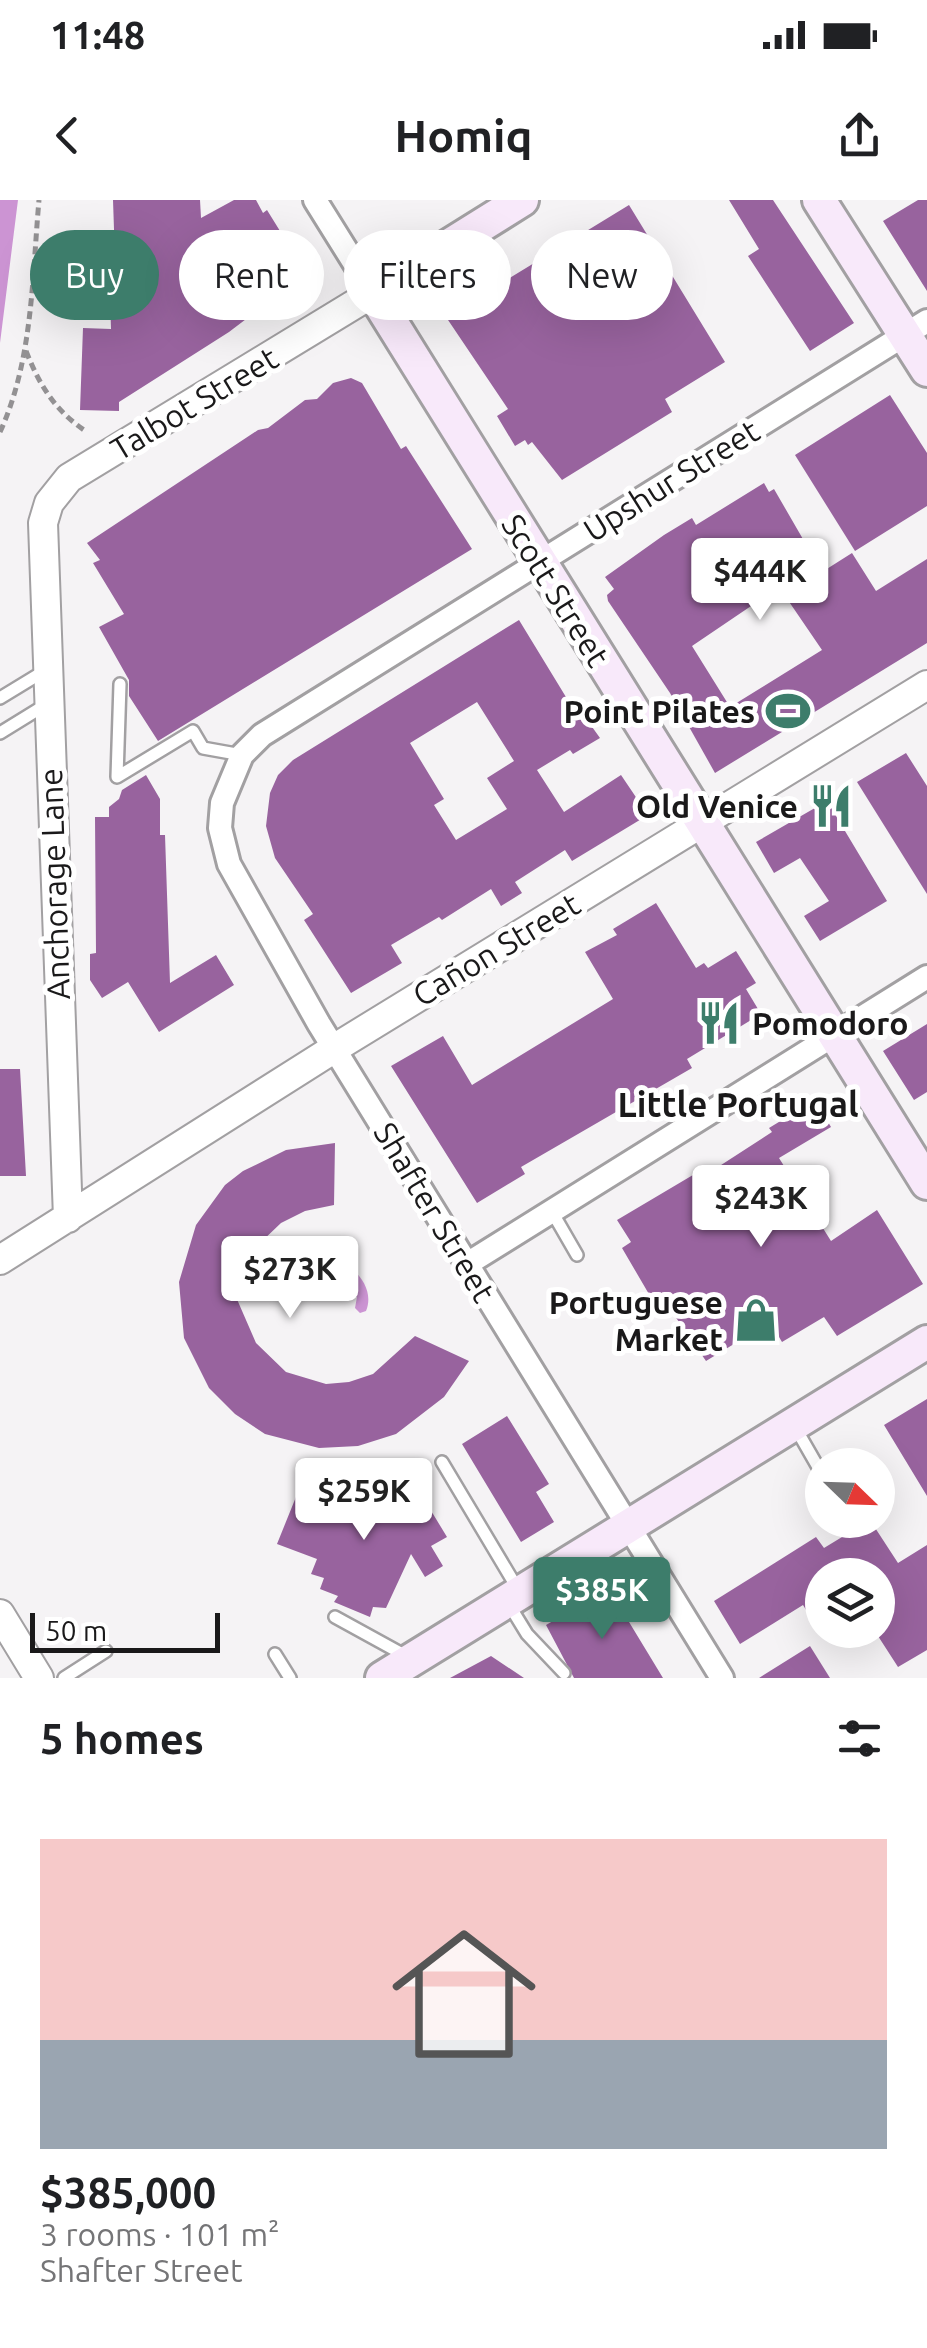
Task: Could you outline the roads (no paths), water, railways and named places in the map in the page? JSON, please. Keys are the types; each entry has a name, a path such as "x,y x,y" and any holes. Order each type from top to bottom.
{"main road":[{"name":"Talbot Street","path":"474,230 522,200"},
{"path":"819,200 916,328 927,370"},
{"name":"Scott Street","path":"389,320 927,1183"},
{"path":"382,1678 927,1342"}],"street":[{"name":"Scott Street","path":"315,200 344,247"},
{"name":"Talbot Street","path":"69,478 344,312"},
{"name":"Upshur Street","path":"262,735 916,328"},
{"name":"Anchorage Lane","path":"68,1218 43,524 48,502 69,478"},
{"name":"Cañon Street","path":"68,1218 336,1048 927,685"},
{"name":"Shafter Street","path":"262,735 242,755 222,802 220,828 229,864 336,1048 722,1678"},
{"path":"467,1264 927,977"},
{"path":"0,1260 68,1218"},
{"path":"2,1622 39,1678"}],"lane":[{"path":"0,698 46,670"},
{"path":"120,684 116,777 193,730 202,748 242,755"},
{"path":"0,733 47,704"},
{"path":"551,1210 577,1255"},
{"path":"792,1424 806,1448"},
{"path":"442,1462 512,1595 527,1634 564,1672"},
{"path":"336,1616 410,1658"},
{"path":"64,1678 106,1651"},
{"path":"276,1654 290,1678"}],"place":[{"name":"Point Pilates","path":"788,711"},
{"name":"Old Venice","path":"831,806"},
{"name":"Pomodoro","path":"719,1023"},
{"name":"Portuguese Market","path":"756,1320"}],"district":[{"name":"Little Portugal","path":"738,1104"}]}
